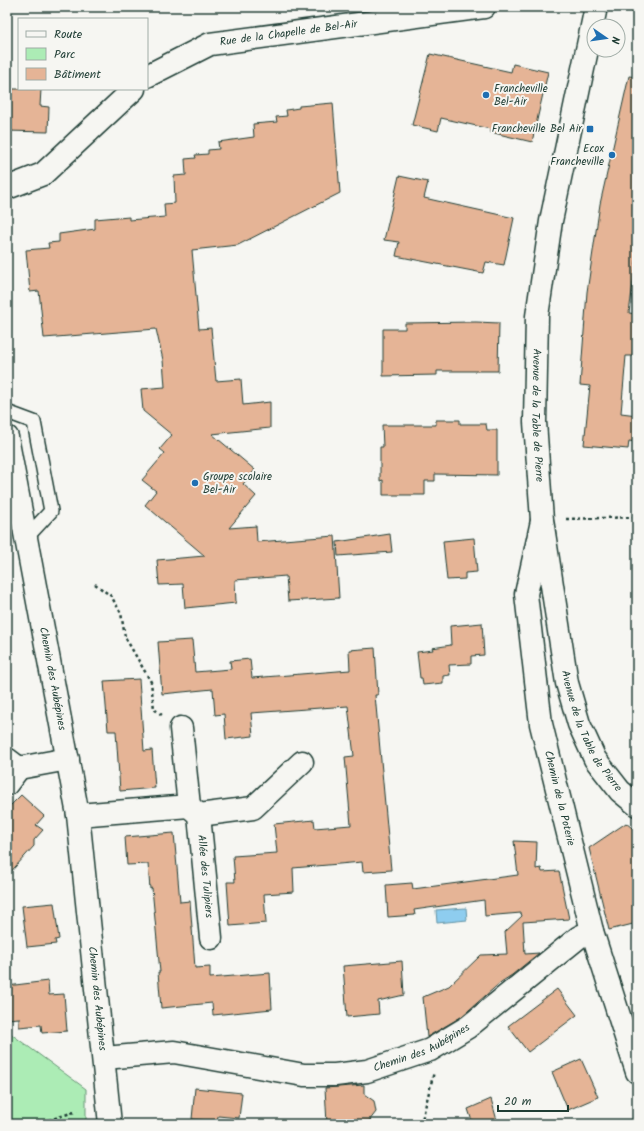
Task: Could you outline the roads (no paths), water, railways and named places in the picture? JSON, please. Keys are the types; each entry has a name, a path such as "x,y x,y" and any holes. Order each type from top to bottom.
{"street":[{"name":"Rue de la Chapelle de Bel-Air","path":"148,75 210,44 484,7"},
{"name":"Avenue de la Table de Pierre","path":"596,7 551,220 537,316 535,422 542,520 567,683 579,724 595,759 620,791 637,805"},
{"path":"7,188 43,174 133,90"},
{"name":"Chemin des Aubépines","path":"7,440 78,815 104,1058 174,1052 304,1075 335,1075 367,1071 430,1050 468,1027 578,937 592,931"},
{"name":"Chemin de la Poterie","path":"542,520 526,594 541,724 592,931 637,1072"},
{"name":"Allée des Tulipiers","path":"181,728 194,810 211,938"},
{"path":"11,770 68,759"},
{"path":"78,815 253,808 302,762"},
{"path":"104,1058 110,1124"}],"lane":[{"path":"7,412 34,422 51,511 26,538"}],"water":[{"path":"466,908 467,920 437,923 436,910"}],"place":[{"name":"Francheville Bel-Air","path":"486,95"},
{"name":"Francheville Bel Air","path":"590,129"},
{"name":"Ecox Francheville","path":"612,155"},
{"name":"Groupe scolaire Bel-Air","path":"195,483"}]}
